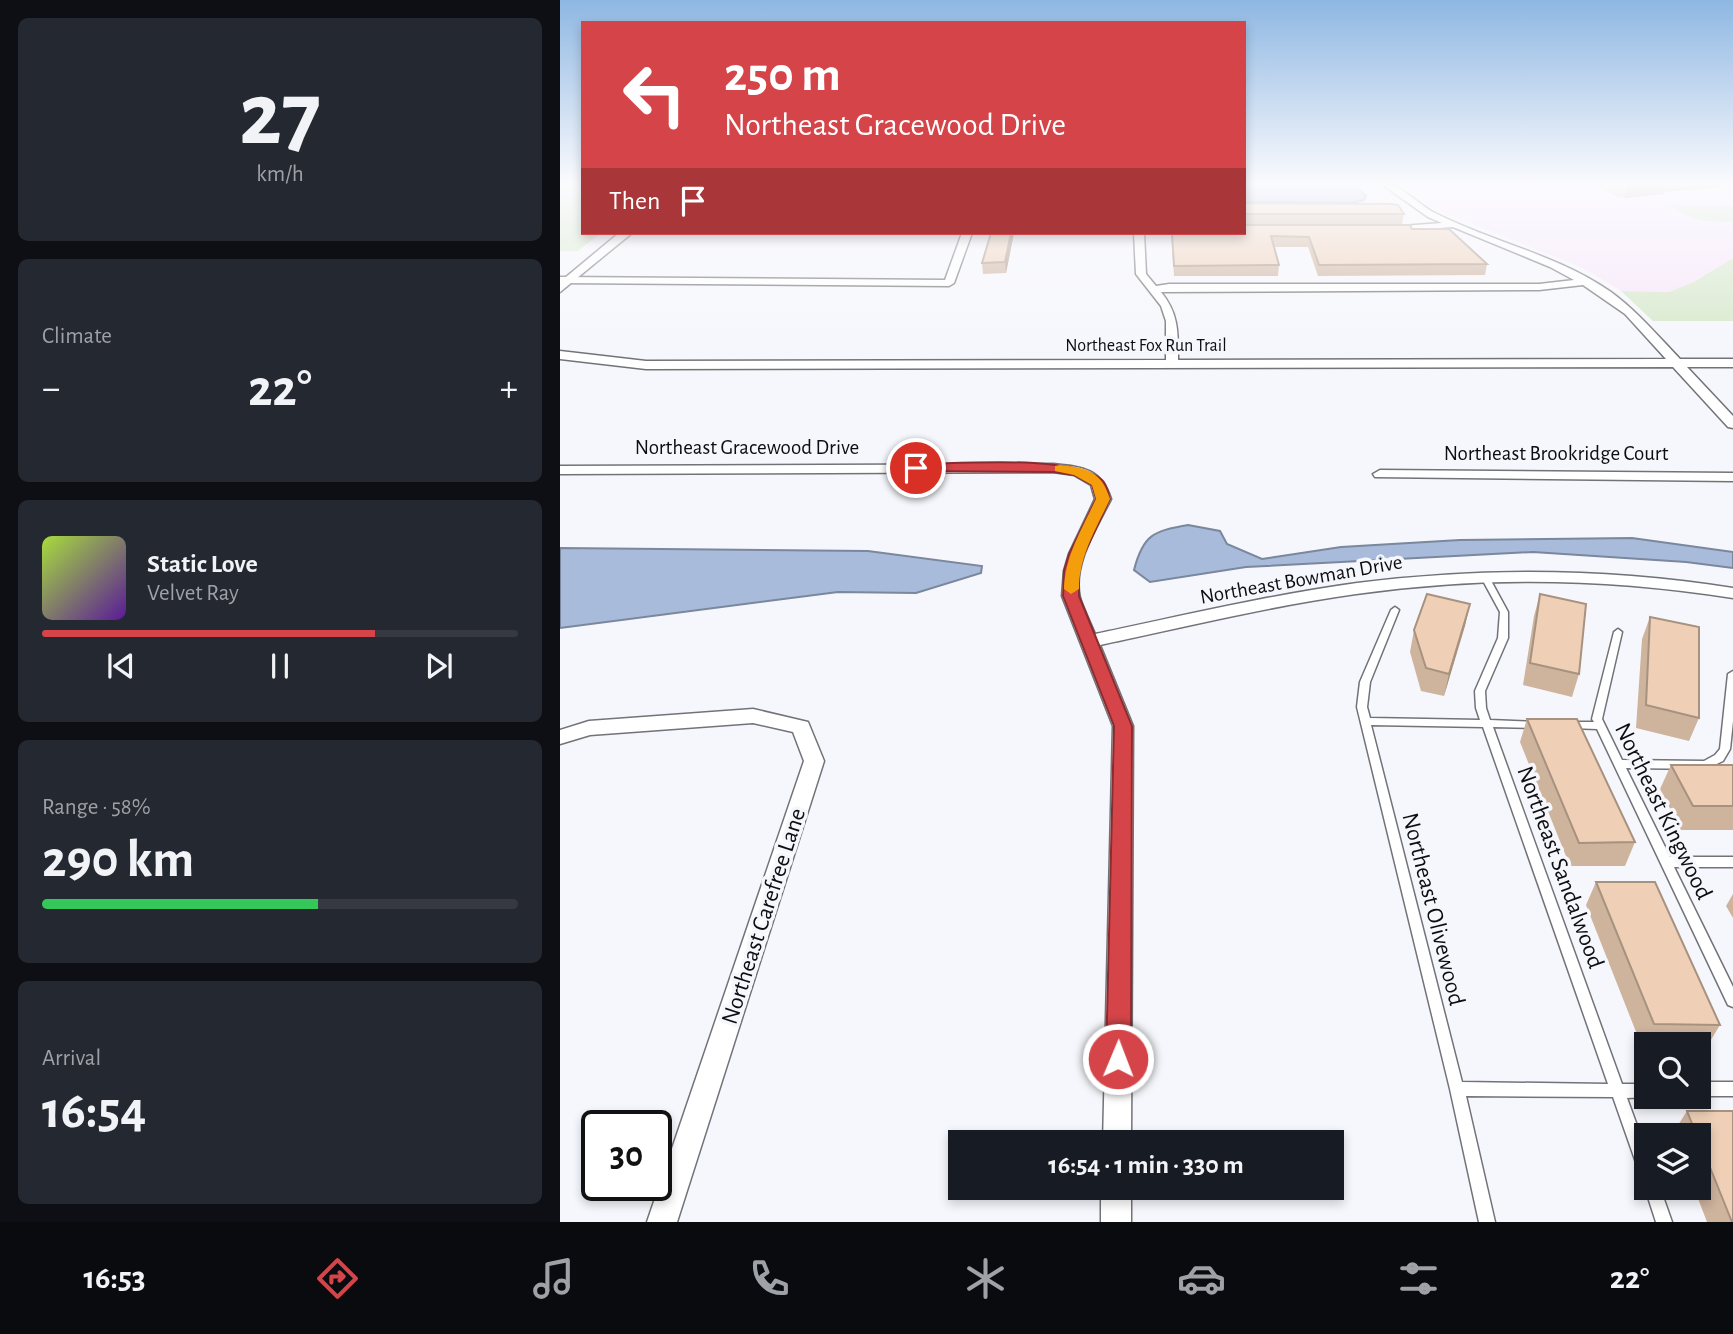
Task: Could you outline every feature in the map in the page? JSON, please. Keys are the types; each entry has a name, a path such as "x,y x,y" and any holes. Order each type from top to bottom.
{"street":[{"path":"563,283 617,240"},
{"path":"563,283 949,283 964,240"},
{"path":"1139,240 1141,274 1166,305 1172,321 1172,362"},
{"path":"1490,240 1554,265 1618,303 1733,424"},
{"path":"1153,290 1169,287 1539,287 1586,282"},
{"name":"Northeast Fox Run Trail","path":"560,355 646,365 1733,363"},
{"name":"Northeast Gracewood Drive","path":"560,470 1053,468 1078,471 1098,483 1103,499 1077,554 1072,571 1071,596 1088,641"},
{"name":"Northeast Brookridge Court","path":"1380,474 1733,477"},
{"name":"Northeast Bowman Drive","path":"1088,641 1335,592 1394,583 1578,577 1733,593"},
{"path":"1088,641 1123,726 1117,1130"},
{"name":"Northeast Carefree Lane","path":"560,737 589,728 753,716 801,727 814,761 662,1222"},
{"path":"1116,1200 1116,1222"}],"lane":[{"name":"Northeast Sandalwood","path":"1485,578 1504,612 1503,638 1480,691 1486,724 1634,1138"},
{"name":"Northeast Olivewood","path":"1395,610 1365,682 1362,707 1488,1222"},
{"name":"Northeast Kingwood","path":"1618,632 1597,719 1733,1001"},
{"path":"1618,764 1706,765 1719,758 1725,749 1733,674"},
{"path":"1366,721 1549,725"},
{"path":"1562,725 1600,726"},
{"path":"1665,862 1733,862"},
{"path":"1457,1088 1634,1091"},
{"path":"1711,1090 1733,1089"},
{"path":"1656,1200 1664,1222"}],"shaded area":[{"path":"1513,240 1733,240 1733,258 1694,282 1669,292 1621,291 1583,268"}],"green space":[{"path":"560,240 592,240 578,251 560,251"},
{"path":"1733,258 1733,321 1653,321 1621,291 1669,292 1694,282"}],"water":[{"path":"1188,525 1220,531 1227,544 1262,559 1341,547 1460,540 1632,538 1733,552 1733,568 1686,562 1533,552 1246,567 1150,582 1134,570 1141,549 1151,537"},
{"path":"560,548 868,551 982,566 981,573 916,593 838,592 560,628"}],"building":[{"path":"989,240 1010,240 1005,262 982,263"},
{"path":"1172,240 1272,240 1279,265 1174,266"},
{"path":"1310,240 1461,240 1487,264 1319,265"},
{"path":"1427,594 1470,604 1449,674 1426,668 1414,630"},
{"path":"1540,594 1586,604 1579,674 1530,663"},
{"path":"1650,617 1699,627 1699,718 1646,705"},
{"path":"1527,719 1577,719 1635,842 1579,843"},
{"path":"1671,765 1733,765 1733,806 1693,806"},
{"path":"1596,882 1655,882 1720,1025 1654,1024"},
{"path":"1687,1111 1733,1111 1733,1222 1711,1170 1711,1123 1692,1123"}],"slow traffic":[{"path":"1060,469 1078,471 1098,483 1103,499 1077,554 1071,589"}],"route":[{"path":"916,468 1053,468 1078,471 1098,483 1103,499 1077,554 1072,571 1071,596 1123,726 1118,1059"}]}
